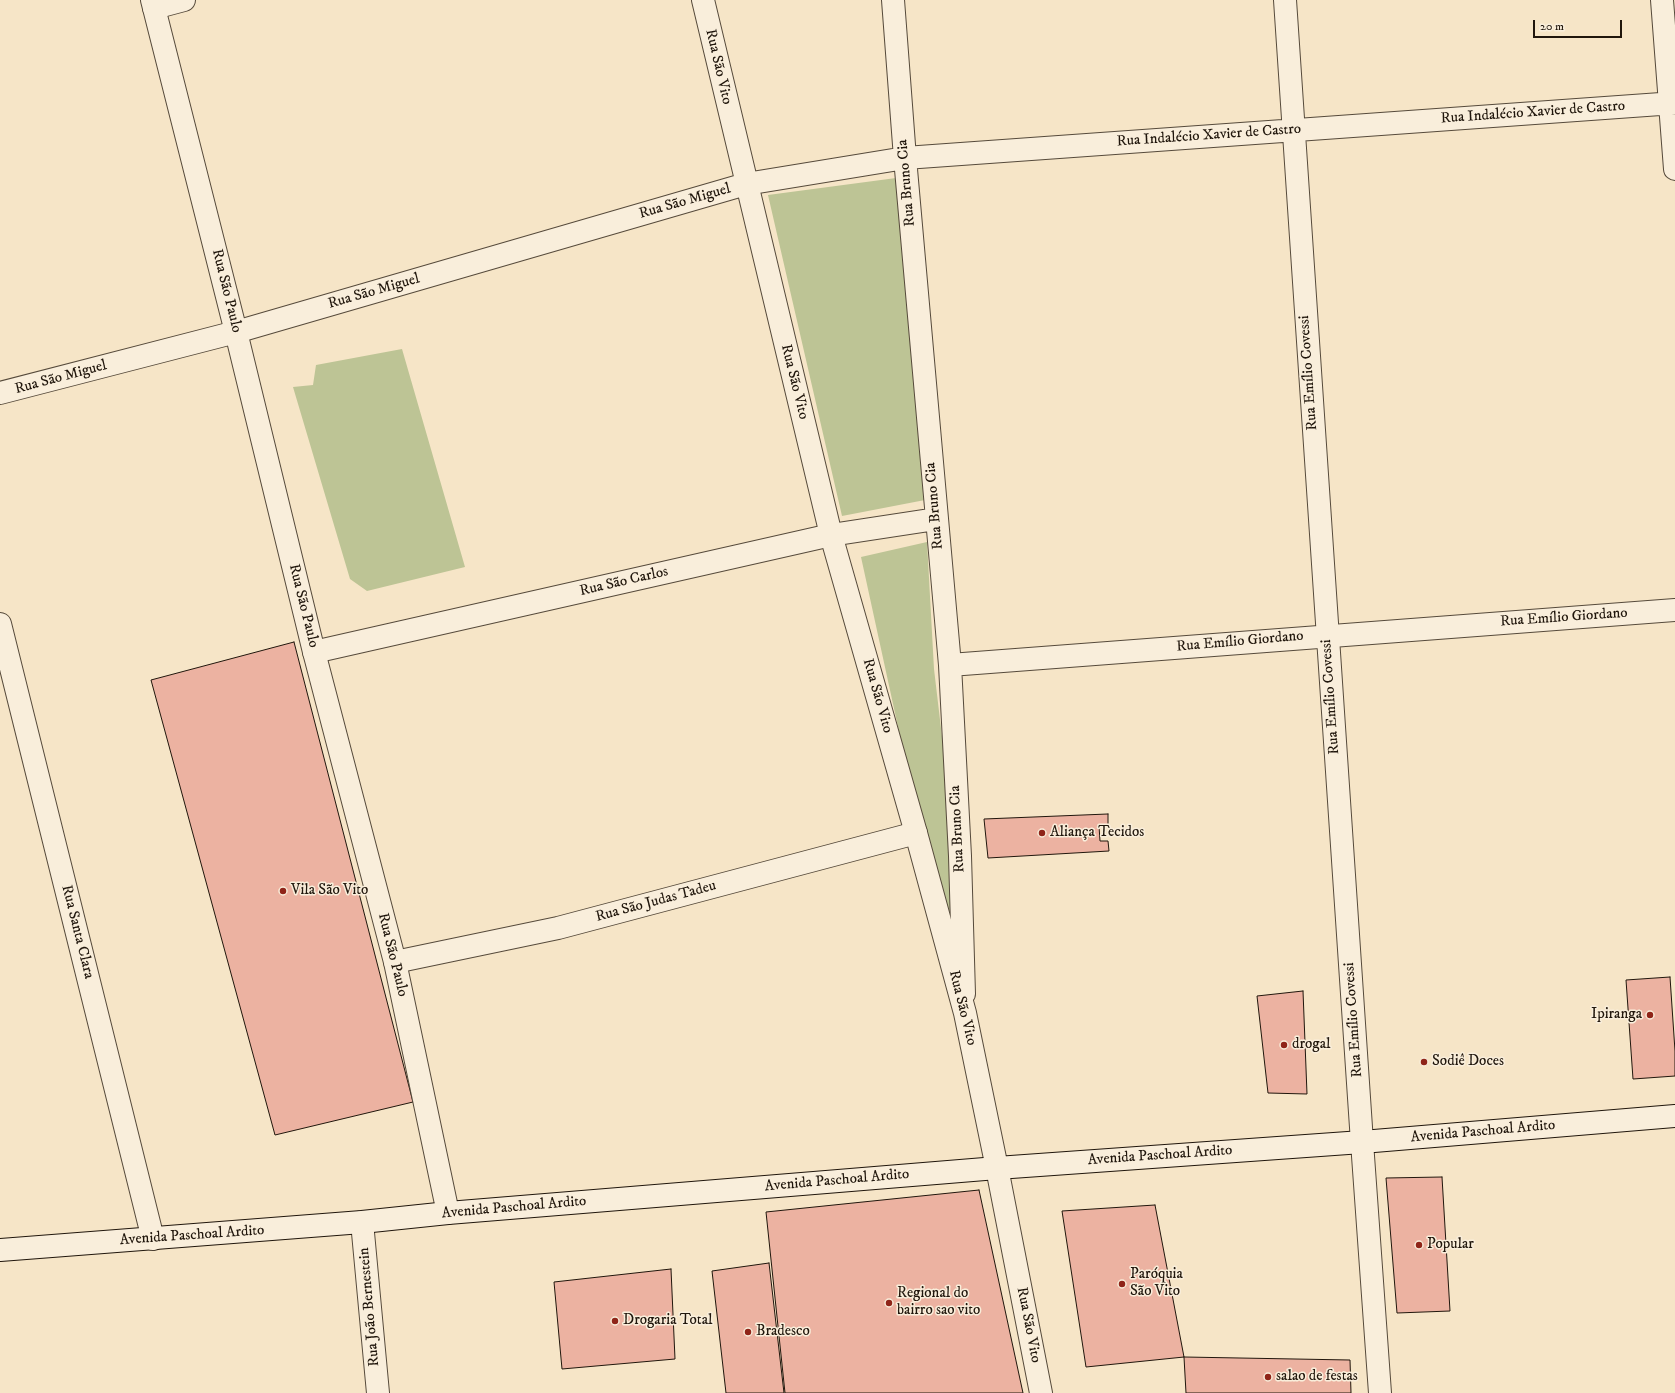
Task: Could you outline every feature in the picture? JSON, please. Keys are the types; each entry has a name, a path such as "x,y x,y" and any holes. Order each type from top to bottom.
{"street":[{"path":"153,4 184,0"},
{"name":"Rua São Vito","path":"703,0 831,535 916,833 965,1013 1041,1393"},
{"name":"Rua Bruno Cia","path":"893,0 905,158 950,665 960,856 965,1013"},
{"name":"Rua Emílio Covessi","path":"1285,0 1327,635 1380,1393"},
{"path":"1662,0 1672,103 1675,169"},
{"name":"Rua São Paulo","path":"153,4 236,332 314,652 395,962 448,1213"},
{"name":"Rua Indalécio Xavier de Castro","path":"746,184 905,158 1672,103"},
{"name":"Rua São Miguel","path":"0,394 236,332 746,184"},
{"name":"Rua São Carlos","path":"314,652 831,535 936,519"},
{"name":"Rua Emílio Giordano","path":"950,665 1327,635 1675,610"},
{"name":"Rua Santa Clara","path":"0,624 153,1239"},
{"name":"Rua São Judas Tadeu","path":"395,962 558,928 916,833"},
{"name":"Avenida Paschoal Ardito","path":"0,1250 362,1222 448,1213 997,1168 1362,1142 1675,1116"},
{"name":"Rua João Bernestein","path":"362,1222 378,1393"}],"green space":[{"path":"896,178 925,500 842,516 768,195"},
{"path":"402,349 465,567 367,591 350,579 293,387 313,385 316,365"},
{"path":"927,542 934,669 951,813 958,973 922,837 861,557"}],"building":[{"name":"Vila São Vito","path":"294,642 413,1102 275,1135 151,680"},
{"name":"Aliança Tecidos","path":"1108,814 1108,825 1099,826 1100,841 1108,841 1109,851 988,858 984,819"},
{"name":"Ipiranga","path":"1670,977 1675,1051 1675,1076 1633,1079 1626,980"},
{"name":"drogal","path":"1303,991 1307,1094 1268,1093 1257,996"},
{"name":"Popular","path":"1442,1177 1450,1311 1397,1313 1386,1178"},
{"name":"Regional do bairro sao vito","path":"979,1190 1023,1393 785,1393 766,1212"},
{"name":"Paróquia São Vito","path":"1155,1205 1184,1357 1086,1367 1062,1211"},
{"name":"Bradesco","path":"769,1263 784,1393 726,1393 712,1271"},
{"name":"Drogaria Total","path":"671,1269 675,1359 562,1369 554,1282"},
{"name":"salao de festas","path":"1184,1357 1350,1360 1351,1393 1186,1393"}],"place":[{"name":"Aliança Tecidos","path":"1042,833"},
{"name":"Vila São Vito","path":"283,891"},
{"name":"Ipiranga","path":"1650,1015"},
{"name":"drogal","path":"1284,1045"},
{"name":"Sodiê Doces","path":"1424,1062"},
{"name":"Popular","path":"1419,1245"},
{"name":"Paróquia São Vito","path":"1122,1284"},
{"name":"Regional do bairro sao vito","path":"889,1303"},
{"name":"Drogaria Total","path":"615,1321"},
{"name":"Bradesco","path":"748,1332"},
{"name":"salao de festas","path":"1268,1377"}]}
